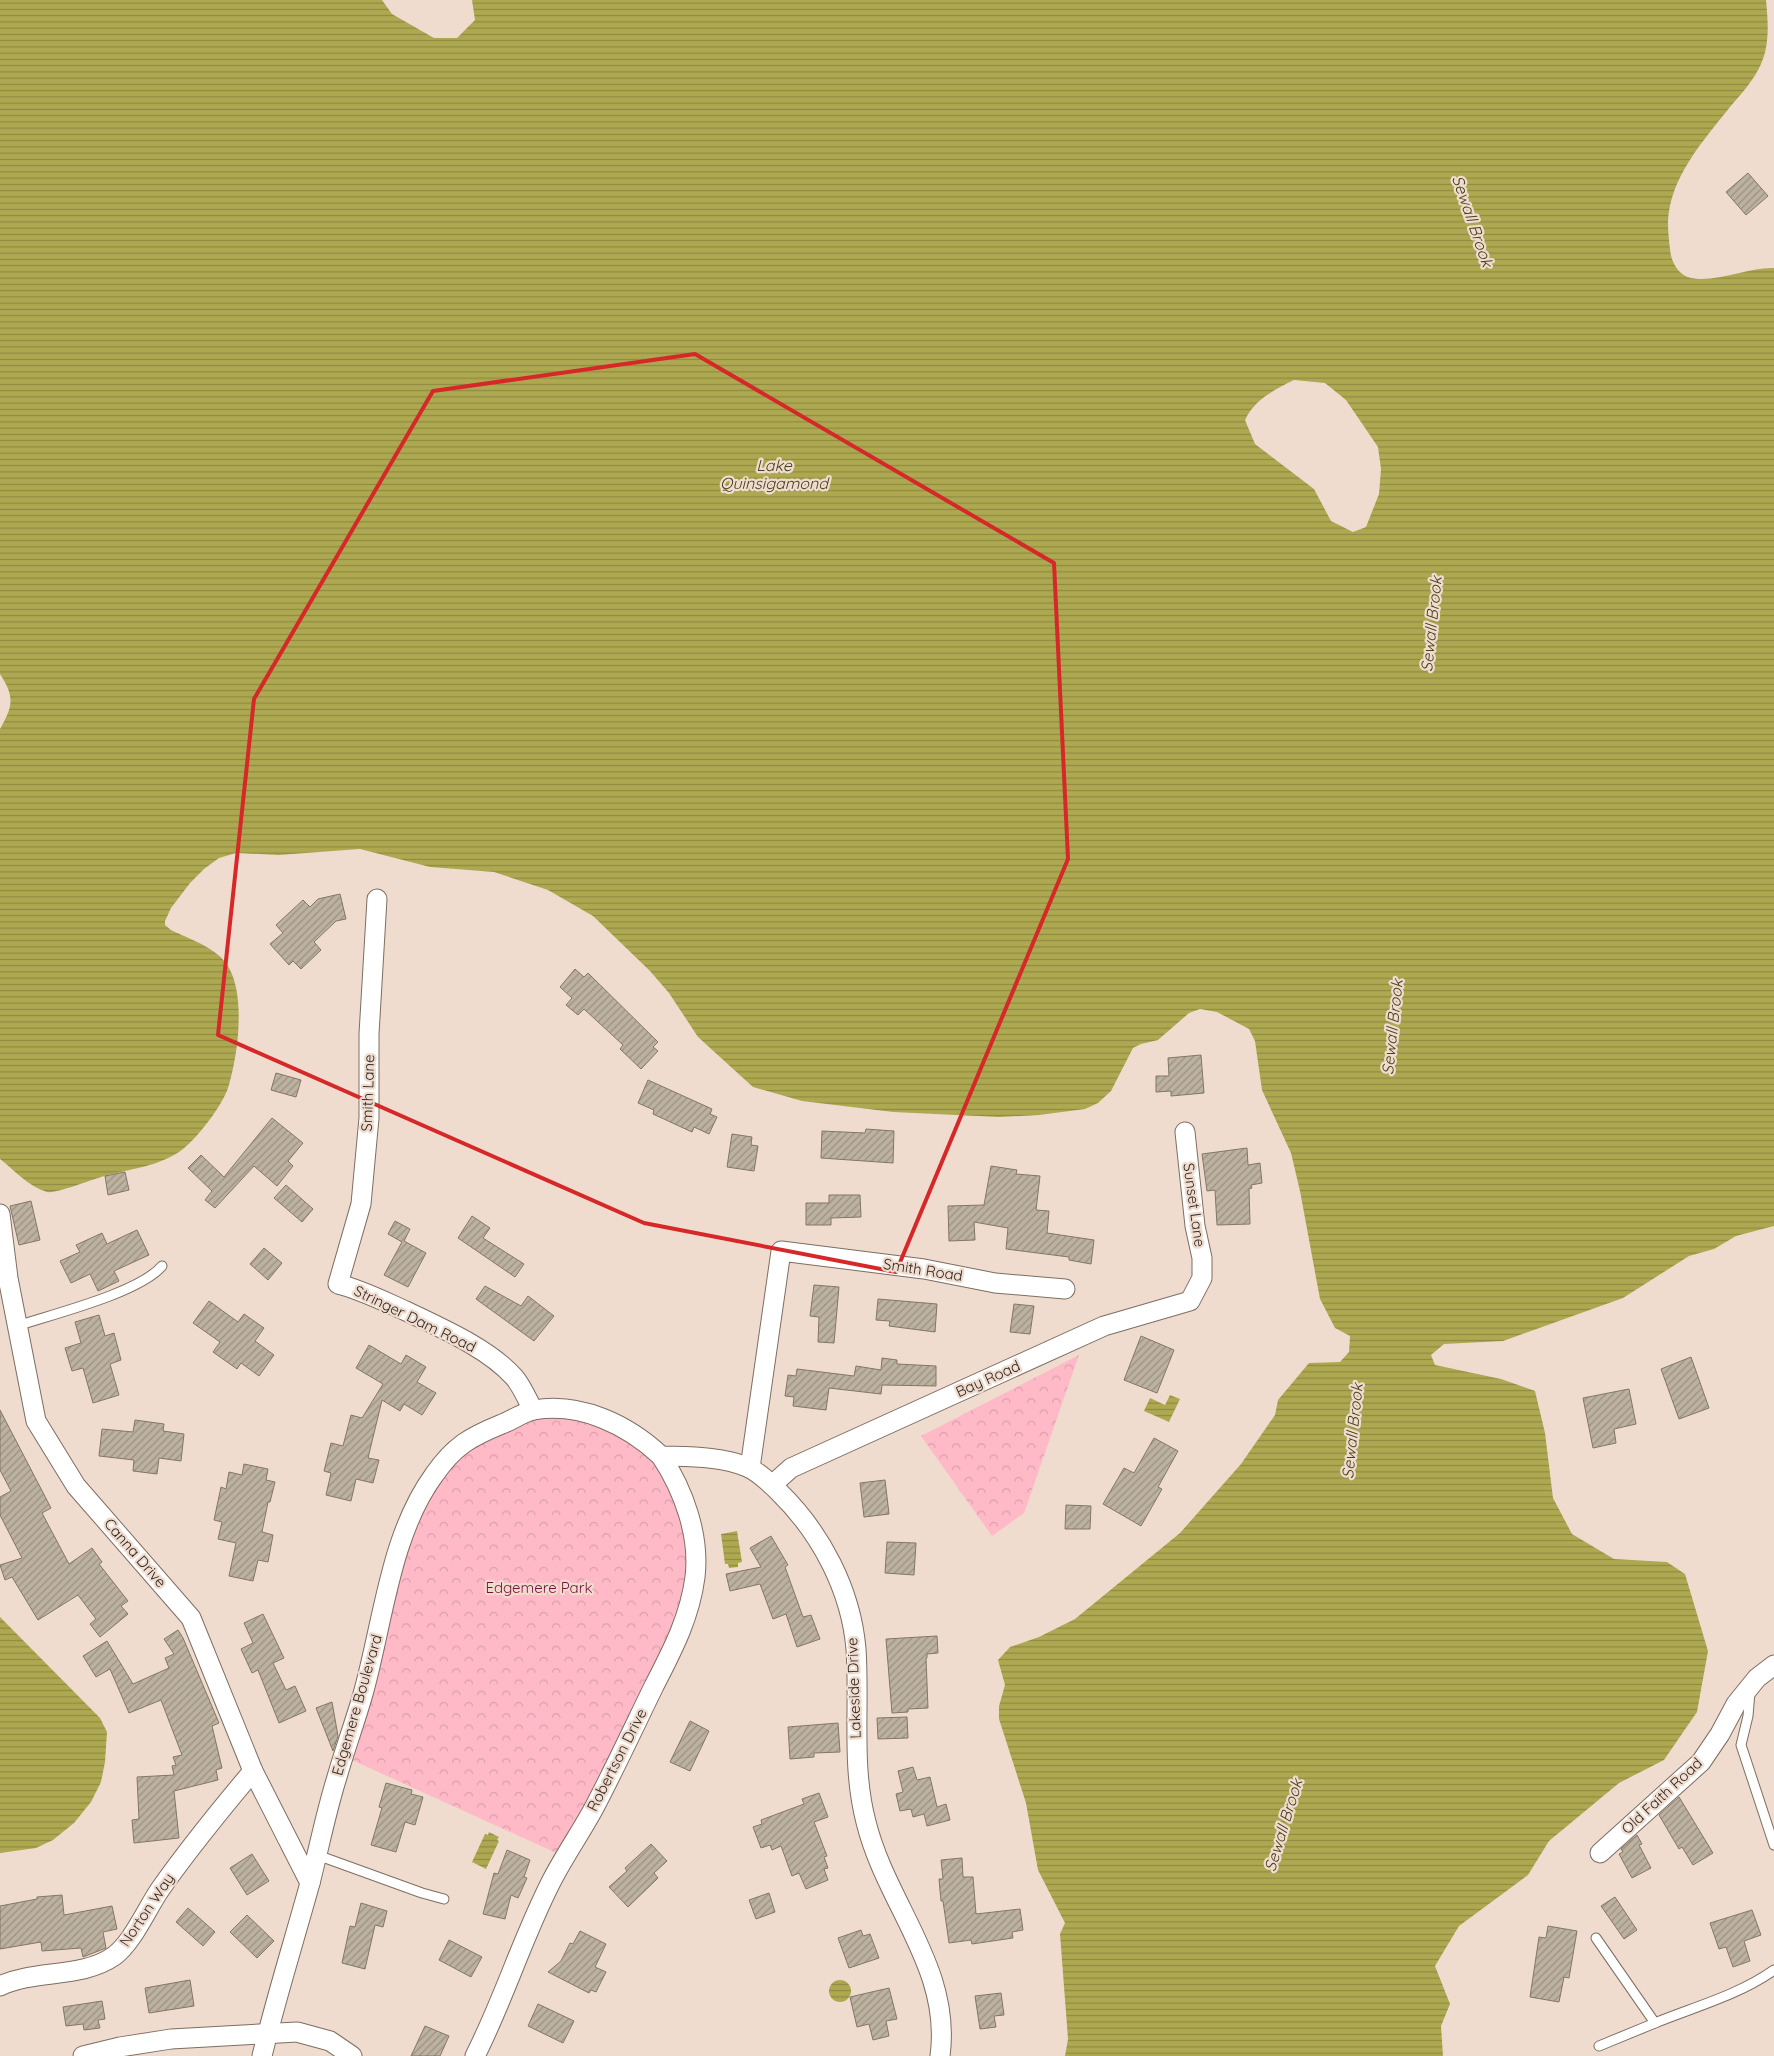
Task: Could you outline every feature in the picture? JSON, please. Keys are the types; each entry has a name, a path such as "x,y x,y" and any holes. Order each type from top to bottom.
{"street":[{"name":"Smith Lane","path":"338,1284 361,1204 369,1118 370,1034 377,899"},
{"name":"Sunset Lane","path":"1185,1132 1195,1226 1202,1258 1202,1278"},
{"name":"Canna Drive","path":"0,1214 8,1278 36,1421 76,1486 191,1618 253,1771 310,1883"},
{"name":"Smith Road","path":"750,1468 781,1251 924,1269 995,1283 1065,1289"},
{"name":"Bay Road","path":"772,1485 791,1468 1104,1326 1190,1301 1202,1278"},
{"name":"Stringer Dam Road","path":"338,1284 360,1289 422,1319 486,1354 502,1365 515,1378 533,1410"},
{"path":"533,1410 558,1408 584,1412 634,1434 661,1456 708,1458 735,1462 750,1468"},
{"name":"Edgemere Boulevard","path":"262,2056 310,1883 337,1776 363,1693 397,1556 419,1499 444,1462 470,1438 533,1410"},
{"name":"Robertson Drive","path":"475,2056 552,1880 596,1803 683,1626 695,1577 696,1553 694,1534 683,1499 670,1469 661,1456"},
{"name":"Lakeside Drive","path":"750,1468 772,1485 794,1507 813,1532 829,1558 843,1593 855,1646 857,1677 856,1739 865,1821 886,1877 930,1969 941,2014 942,2036 940,2056"},
{"name":"Old Faith Road","path":"1600,1852 1701,1762 1720,1734 1736,1704 1757,1678 1774,1666"},
{"name":"Norton Way","path":"0,1986 15,1980 92,1966 114,1956 129,1940 153,1900 198,1837 253,1771"},
{"path":"83,2056 171,2040 297,2032 330,2041 352,2056"}],"lane":[{"path":"17,1326 94,1301 145,1281 162,1266"},
{"path":"1751,1685 1748,1716 1741,1745 1774,1845"},
{"path":"317,1855 422,1893 444,1899"},
{"path":"1596,1938 1655,2023"},
{"path":"1599,2046 1734,1992 1763,1978 1774,1970"}],"highlighted area":[{"path":"695,354 1054,563 1068,859 896,1272 644,1223 218,1035 254,699 433,391"}],"green space":[{"path":"1079,1355 1024,1513 992,1536 921,1436"},
{"name":"Edgemere Park","path":"558,1408 608,1421 661,1456 683,1499 692,1596 565,1857 343,1756 397,1556 433,1476 470,1438"}],"water":[{"name":"Lake Quinsigamond","path":"0,0 382,0 392,14 434,38 457,38 475,20 472,0 1766,0 1767,40 1761,64 1751,81 1699,146 1681,175 1674,191 1668,223 1672,259 1679,271 1686,276 1701,279 1774,268 1774,1226 1736,1236 1714,1249 1689,1256 1623,1298 1503,1341 1444,1344 1431,1355 1435,1365 1501,1379 1535,1391 1545,1433 1553,1498 1572,1534 1614,1559 1667,1562 1685,1574 1708,1651 1697,1712 1664,1760 1619,1783 1549,1841 1528,1875 1459,1926 1435,1966 1450,2004 1441,2026 1443,2056 1065,2056 1068,2039 1060,1934 1065,1923 1038,1870 1026,1803 999,1719 999,1706 1005,1685 998,1660 1010,1647 1039,1637 1075,1619 1180,1533 1241,1464 1275,1415 1278,1400 1309,1363 1340,1362 1349,1352 1350,1336 1335,1328 1320,1299 1291,1153 1262,1090 1255,1041 1249,1029 1217,1012 1200,1009 1189,1013 1158,1040 1133,1048 1111,1091 1098,1103 1085,1109 1039,1115 999,1117 893,1112 802,1101 753,1087 698,1037 669,993 650,971 593,916 548,890 494,872 430,867 360,849 279,855 236,853 219,858 204,869 190,883 171,908 165,921 165,925 171,930 221,957 233,975 237,990 239,1024 232,1075 221,1103 196,1137 174,1155 144,1167 101,1177 57,1191 47,1192 28,1182 0,1159 0,729 10,708 10,695 0,674","holes":["1294,380 1325,383 1346,400 1378,447 1381,469 1379,494 1366,527 1353,532 1331,521 1314,489 1255,444 1245,420 1254,406 1260,401"]},
{"path":"1170,1395 1180,1399 1169,1422 1144,1411 1150,1398 1165,1405"},
{"path":"737,1531 742,1562 738,1563 738,1567 729,1568 728,1564 725,1564 721,1534"},
{"path":"0,1617 100,1718 107,1732 105,1762 101,1782 91,1802 74,1823 53,1840 36,1848 0,1853"},
{"path":"489,1832 499,1837 497,1840 499,1841 486,1869 472,1862 485,1834 488,1835"},
{"path":"840,1980 848,1983 851,1991 848,1999 840,2002 832,1999 829,1991 832,1983"}],"building":[{"path":"1748,173 1768,196 1746,215 1726,192"},
{"path":"340,894 346,919 336,921 314,942 321,950 301,969 293,961 289,965 270,944 283,933 276,925 303,900 310,907 318,899"},
{"path":"575,969 584,977 588,973 658,1042 653,1047 658,1051 641,1069 620,1049 623,1045 584,1009 578,1015 566,1005 572,998 560,987"},
{"path":"1201,1055 1204,1093 1171,1096 1171,1091 1156,1092 1156,1076 1169,1076 1168,1058"},
{"path":"276,1073 301,1080 296,1097 271,1090"},
{"path":"648,1080 712,1109 710,1114 717,1117 709,1134 694,1127 692,1132 653,1114 654,1110 638,1103"},
{"path":"272,1118 303,1143 288,1161 293,1166 277,1186 254,1166 215,1208 205,1200 212,1191 188,1168 201,1155 224,1177"},
{"path":"866,1129 894,1131 893,1163 821,1158 822,1131 865,1133"},
{"path":"732,1134 752,1137 751,1145 758,1146 754,1171 727,1167"},
{"path":"1247,1148 1248,1165 1260,1163 1262,1183 1251,1185 1252,1188 1249,1189 1250,1224 1217,1225 1215,1190 1207,1191 1202,1154"},
{"path":"991,1166 1017,1170 1016,1174 1040,1176 1036,1210 1049,1211 1047,1233 1094,1240 1091,1264 1069,1260 1069,1257 1006,1249 1008,1228 974,1222 975,1240 949,1241 948,1206 984,1205"},
{"path":"125,1172 129,1190 108,1195 105,1176"},
{"path":"286,1185 313,1209 302,1222 274,1198"},
{"path":"829,1195 860,1195 861,1217 831,1218 831,1225 806,1225 806,1203 829,1203"},
{"path":"31,1201 40,1240 19,1245 10,1206"},
{"path":"472,1216 490,1228 483,1238 524,1264 515,1277 458,1238"},
{"path":"395,1221 410,1229 404,1241 426,1253 408,1287 384,1275 402,1242 388,1234"},
{"path":"137,1230 149,1255 114,1271 119,1281 98,1291 90,1274 71,1283 60,1261 80,1252 76,1245 102,1233 107,1244"},
{"path":"264,1248 282,1263 268,1280 250,1264"},
{"path":"814,1285 839,1287 834,1343 818,1342 819,1317 810,1316"},
{"path":"485,1286 521,1306 528,1296 554,1316 534,1341 476,1299"},
{"path":"878,1299 937,1304 935,1332 889,1326 890,1321 876,1320"},
{"path":"209,1301 238,1322 244,1314 264,1328 255,1341 274,1355 259,1376 241,1363 237,1369 213,1352 220,1342 193,1323"},
{"path":"1014,1304 1034,1306 1030,1334 1010,1332"},
{"path":"99,1315 105,1336 114,1333 121,1360 110,1364 119,1395 93,1403 83,1368 72,1371 65,1348 81,1343 75,1322"},
{"path":"1141,1336 1174,1350 1157,1393 1124,1380"},
{"path":"369,1345 401,1364 406,1355 426,1367 417,1382 436,1393 422,1415 404,1404 400,1411 382,1400 368,1458 379,1460 373,1483 356,1479 351,1501 326,1495 331,1473 324,1471 331,1443 343,1446 351,1415 362,1418 383,1384 356,1368"},
{"path":"1691,1357 1709,1408 1679,1419 1661,1369"},
{"path":"882,1358 897,1360 897,1364 936,1366 936,1386 882,1385 881,1394 829,1388 826,1410 793,1406 794,1397 785,1396 788,1375 796,1376 797,1369 854,1376 856,1366 881,1370"},
{"path":"1629,1389 1636,1424 1614,1429 1616,1443 1593,1448 1583,1398"},
{"path":"0,1410 51,1508 42,1513 69,1564 92,1548 102,1562 99,1564 128,1601 121,1606 128,1614 100,1637 90,1624 96,1619 78,1595 38,1620 12,1577 5,1580 0,1565 22,1558 0,1515 0,1497 11,1491 0,1470"},
{"path":"135,1420 164,1424 163,1431 184,1434 181,1461 159,1458 157,1474 133,1471 134,1460 99,1456 102,1429 133,1432"},
{"path":"1154,1438 1178,1451 1158,1487 1162,1489 1141,1526 1103,1504 1124,1468 1134,1473"},
{"path":"244,1464 268,1469 266,1480 275,1482 270,1502 268,1502 262,1532 273,1535 268,1562 258,1560 253,1581 229,1576 236,1543 218,1539 222,1522 214,1520 221,1487 226,1489 229,1472 242,1475"},
{"path":"885,1480 889,1514 864,1517 860,1483"},
{"path":"1066,1505 1091,1506 1090,1529 1065,1529"},
{"path":"771,1536 788,1565 785,1567 803,1617 811,1615 820,1639 797,1647 786,1614 773,1619 760,1584 730,1591 726,1574 761,1567 750,1548"},
{"path":"887,1542 916,1543 914,1575 885,1573"},
{"path":"263,1614 284,1658 273,1663 286,1690 295,1686 306,1711 279,1723 258,1670 252,1673 241,1649 253,1643 244,1623"},
{"path":"178,1630 219,1723 212,1726 222,1768 216,1770 218,1780 174,1791 179,1838 134,1843 132,1820 139,1819 137,1777 174,1775 172,1766 176,1765 173,1757 182,1755 161,1700 129,1713 110,1669 96,1677 83,1656 107,1641 133,1684 169,1668 165,1658 174,1654 164,1639"},
{"path":"937,1636 938,1653 927,1654 926,1658 928,1708 908,1709 908,1712 892,1713 886,1639"},
{"path":"332,1702 338,1736 333,1751 316,1708"},
{"path":"907,1717 908,1738 878,1739 877,1718"},
{"path":"690,1721 709,1731 690,1771 670,1762"},
{"path":"838,1723 840,1752 814,1753 814,1757 790,1759 788,1727"},
{"path":"913,1767 917,1780 930,1777 937,1807 946,1804 950,1820 927,1826 924,1814 913,1817 911,1809 900,1811 896,1794 903,1792 898,1771"},
{"path":"386,1783 412,1790 411,1794 423,1797 415,1825 405,1822 396,1852 371,1845 382,1808 379,1807"},
{"path":"819,1793 828,1817 814,1822 827,1856 824,1857 828,1868 824,1869 828,1880 806,1889 799,1873 792,1876 781,1846 772,1850 770,1845 761,1848 753,1827 762,1824 761,1820 804,1804 802,1799"},
{"path":"1679,1797 1713,1853 1693,1865 1682,1847 1679,1849 1659,1815"},
{"path":"1637,1835 1642,1844 1639,1845 1651,1868 1632,1878 1619,1854 1623,1852 1621,1849"},
{"path":"651,1844 667,1861 654,1873 658,1878 628,1907 609,1887 627,1871 625,1868"},
{"path":"507,1850 530,1860 524,1877 527,1878 518,1898 511,1895 505,1919 483,1914 494,1873 498,1874"},
{"path":"252,1854 269,1881 247,1895 230,1868"},
{"path":"962,1858 963,1877 973,1877 976,1914 1020,1909 1023,1930 1012,1932 1013,1938 972,1944 971,1940 949,1943 943,1901 941,1901 939,1879 943,1879 941,1860"},
{"path":"769,1893 775,1912 756,1919 749,1900"},
{"path":"62,1895 64,1915 112,1906 117,1929 103,1932 106,1948 83,1957 81,1948 42,1951 41,1942 0,1949 0,1906 37,1899 37,1897"},
{"path":"1615,1897 1637,1930 1624,1939 1601,1906"},
{"path":"361,1903 387,1911 383,1927 375,1925 365,1969 342,1963 350,1926 355,1927"},
{"path":"188,1908 215,1932 203,1946 176,1922"},
{"path":"1752,1910 1761,1935 1744,1941 1750,1961 1733,1967 1726,1947 1719,1949 1710,1923"},
{"path":"247,1915 274,1941 257,1958 230,1932"},
{"path":"1548,1926 1577,1931 1569,1978 1564,1977 1559,2002 1530,1997 1539,1937 1546,1938"},
{"path":"861,1930 863,1936 870,1934 879,1958 849,1968 838,1938"},
{"path":"580,1931 606,1944 595,1967 606,1972 596,1992 591,1990 589,1993 548,1972 561,1961 570,1943 573,1944"},
{"path":"449,1940 482,1957 471,1977 439,1960"},
{"path":"190,1980 194,2006 149,2013 145,1988"},
{"path":"889,1988 897,2019 886,2021 889,2036 873,2040 869,2024 857,2027 850,1997"},
{"path":"1001,1993 1004,2015 994,2016 996,2027 980,2029 975,1996"},
{"path":"102,2001 105,2019 98,2020 100,2028 84,2030 83,2024 66,2026 63,2007"},
{"path":"538,2004 574,2021 563,2043 528,2026"},
{"path":"425,2026 449,2036 440,2056 411,2056"}],"water label":[{"name":"Sewall Brook","path":"1473,221"},
{"name":"Sewall Brook","path":"1431,624"},
{"name":"Sewall Brook","path":"1392,1027"},
{"name":"Sewall Brook","path":"1352,1431"},
{"name":"Sewall Brook","path":"1283,1825"}]}
